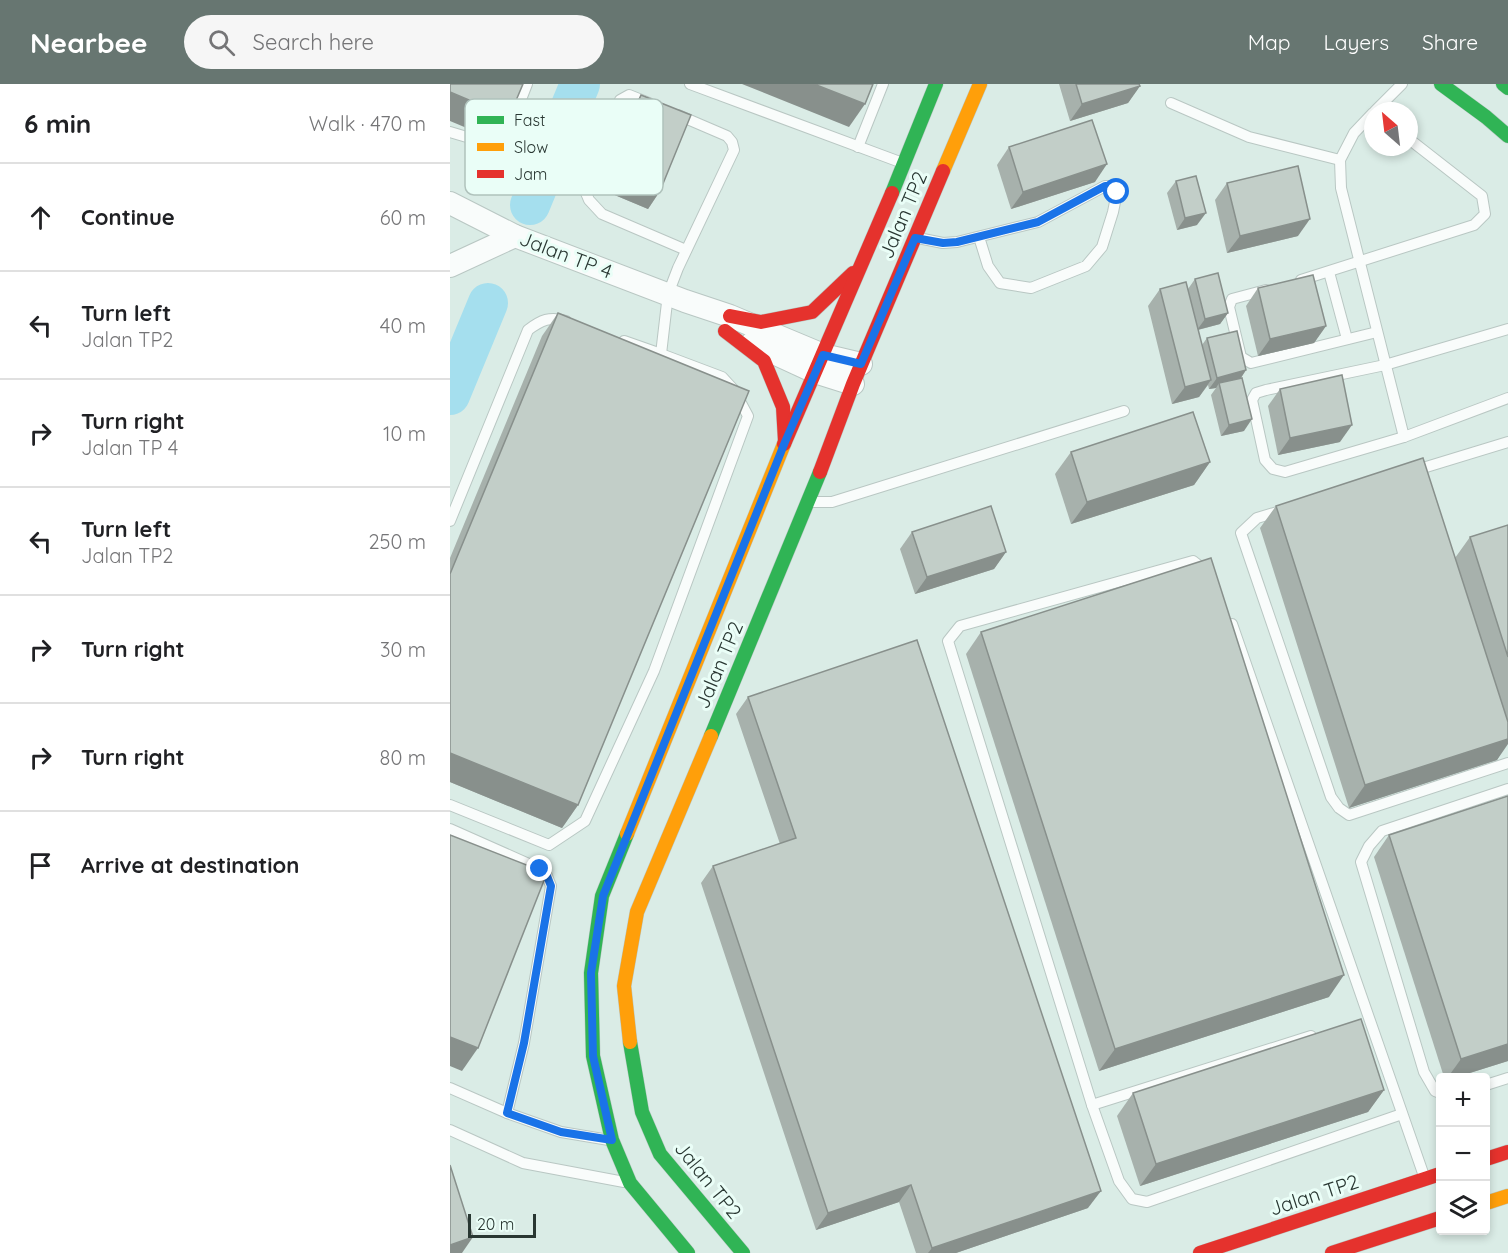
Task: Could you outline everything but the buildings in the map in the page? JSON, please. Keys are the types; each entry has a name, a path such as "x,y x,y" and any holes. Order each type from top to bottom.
{"street":[{"name":"Jalan TP2","path":"688,1253 630,1184 612,1140 593,1056 591,973 603,896 785,442 863,262 936,84"},
{"name":"Jalan TP2","path":"743,1253 660,1154 642,1112 632,1055 624,986 637,912 809,502 857,374 980,84"},
{"path":"1441,84 1507,134"},
{"path":"1503,84 1508,88"},
{"path":"1486,117 1508,93"},
{"name":"Jalan TP 4","path":"451,205 515,236 676,298 819,364 857,374"},
{"path":"450,266 515,236"},
{"path":"728,323 761,322 812,312 863,262"},
{"path":"728,323 764,361 783,407 785,442"},
{"path":"1490,1157 1508,1152"},
{"name":"Jalan TP2","path":"1200,1253 1436,1175"},
{"path":"1490,1201 1508,1196"},
{"path":"1332,1253 1436,1219"}],"lane":[{"path":"522,99 528,84"},
{"path":"690,84 903,164"},
{"path":"858,147 883,84"},
{"path":"1384,102 1402,84"},
{"path":"622,99 629,95 639,99"},
{"path":"1171,104 1249,137 1340,160"},
{"path":"661,354 686,250 734,150 727,136 672,113"},
{"path":"1364,122 1354,133 1340,160 1341,188 1404,437"},
{"path":"450,132 465,136"},
{"path":"1377,332 1251,363 1241,357 1228,307 1232,299 1329,272 1474,225 1485,214 1482,196 1418,146"},
{"path":"915,238 943,243 979,237 1038,222 1105,186 1112,186 1117,192 1102,247 1086,266 1031,288 1000,283 988,266 979,237"},
{"path":"587,195 602,214 686,250"},
{"path":"1329,272 1347,339"},
{"path":"450,521 528,330 540,320 559,319 579,326"},
{"path":"1508,329 1385,365 1256,393 1252,400 1265,460 1273,469 1285,472 1404,437 1508,398"},
{"path":"450,805 549,845 585,821 654,671 748,416 734,390 722,377 610,336"},
{"path":"809,502 832,502 1124,411"},
{"path":"1406,473 1508,442"},
{"path":"1292,507 1257,518 1241,533 1331,797 1339,808 1349,816 1508,763"},
{"path":"1216,578 1193,561 960,626 948,641 1092,1105 1119,1181 1132,1199 1147,1202 1402,1114"},
{"path":"1227,612 1363,1019 1402,1114 1425,1179"},
{"path":"1436,1091 1424,1072 1361,862 1369,846 1382,831 1508,789"},
{"path":"450,830 540,869 547,876 551,886 524,1043 507,1113"},
{"path":"1092,1105 1324,1032"},
{"path":"1490,1083 1508,1078"},
{"path":"450,1088 507,1113 561,1132 612,1140"},
{"path":"450,1130 523,1163 630,1184"}],"waterway":[{"path":"574,99 580,84"},
{"path":"530,205 534,195"},
{"path":"450,395 488,303"}],"traffic: fast":[{"path":"892,193 936,84"},
{"path":"1441,84 1508,136"},
{"path":"1503,84 1508,88"},
{"path":"711,736 820,472"},
{"path":"627,834 602,896 591,973 593,1056 612,1140 630,1183 688,1253"},
{"path":"630,1042 642,1112 660,1154 743,1253"}],"traffic: slow":[{"path":"943,171 980,84"},
{"path":"627,834 784,444"},
{"path":"630,1042 624,986 637,912 711,736"},
{"path":"1490,1202 1508,1196"}],"traffic: jam":[{"path":"820,472 853,384 943,171"},
{"path":"784,444 892,193"},
{"path":"730,316 761,322 812,312 853,273"},
{"path":"725,331 764,361 783,407 785,441"},
{"path":"1490,1158 1508,1152"},
{"path":"1200,1253 1436,1175"},
{"path":"1332,1253 1436,1219"}],"route":[{"path":"540,869 547,876 551,886 524,1043 507,1113 561,1132 612,1140 593,1056 591,973 603,896 785,442 823,355 861,364 915,238 943,243 957,242 1038,222 1105,186 1112,186 1117,192"}]}
